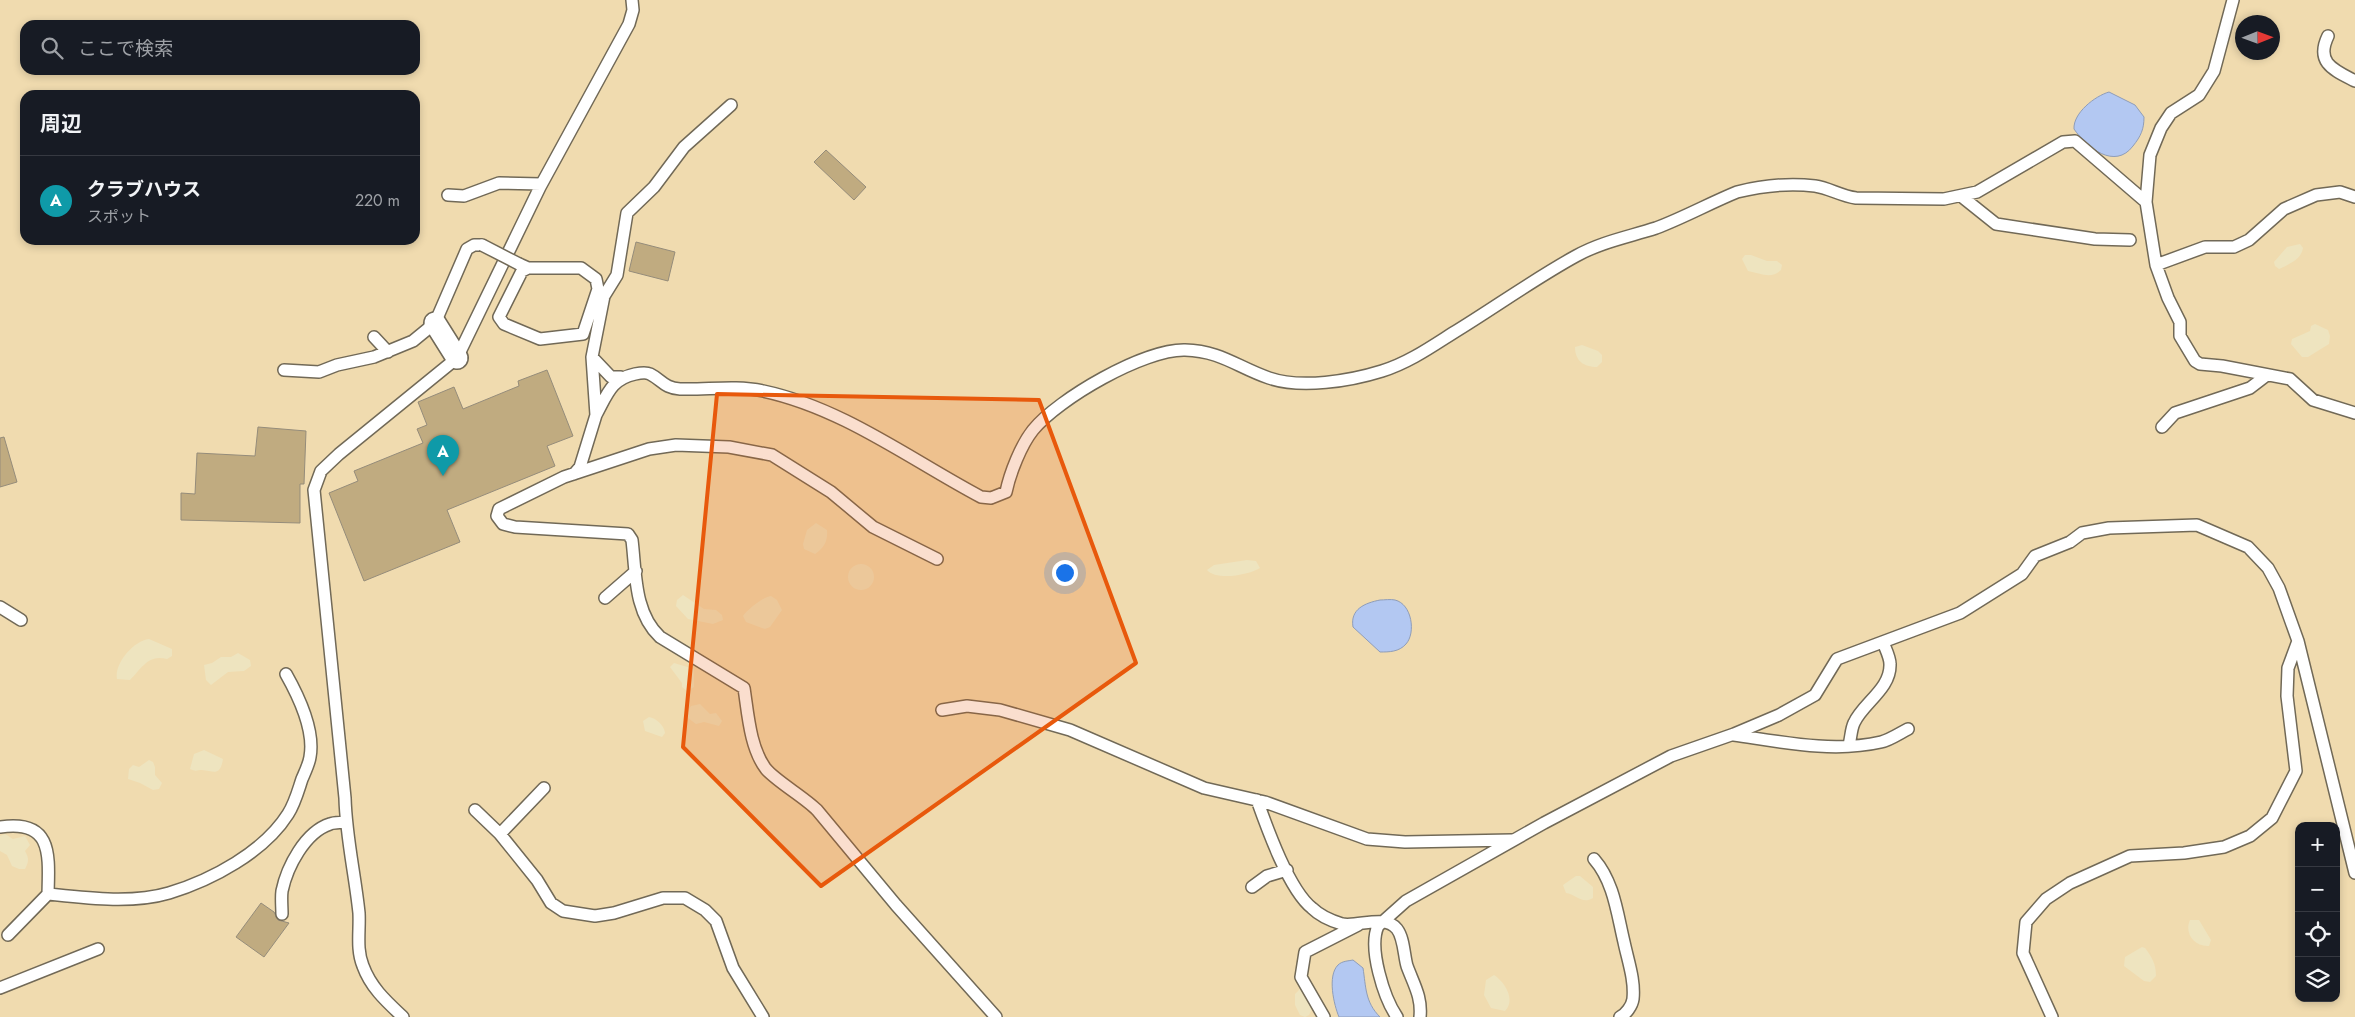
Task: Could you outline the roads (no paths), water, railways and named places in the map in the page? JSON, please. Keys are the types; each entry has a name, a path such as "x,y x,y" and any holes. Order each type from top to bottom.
{"street":[{"path":"435,323 457,358"}],"lane":[{"path":"404,1017 380,996 362,966 358,944 359,914 346,822 314,490 321,471 339,454 457,358 541,184 629,24 633,10 632,0"},
{"path":"2233,0 2214,71 2198,95 2170,113 2161,128 2150,155 2146,202 2156,265 2168,298 2180,322 2180,336 2195,361 2200,364 2290,379 2313,400 2355,413"},
{"path":"2328,36 2324,45 2326,63 2335,71 2355,81"},
{"path":"596,415 592,357 604,296 617,275 627,214 654,187 684,147 731,105"},
{"path":"592,357 611,377 645,373 650,374 663,385 678,389 736,387 796,400 902,450 982,497 991,498 1006,492 1025,441 1041,421 1066,400 1141,360 1188,350 1210,353 1228,358 1268,378 1284,381 1324,382 1352,379 1383,371 1422,353 1574,257 1598,245 1657,227 1737,192 1751,188 1816,186 1842,196 1856,198 1944,199 1977,192 2063,142 2075,141 2146,202"},
{"path":"448,195 464,196 499,183 541,184"},
{"path":"2156,265 2205,247 2234,247 2248,240 2284,209 2316,195 2340,192 2355,197"},
{"path":"1961,196 1996,224 2095,239 2130,240"},
{"path":"284,370 318,372 337,365 374,357 413,341 435,323 467,250 474,245 482,245 523,266 581,268 596,279 598,289 583,334 540,339 504,324 499,317 523,266"},
{"path":"374,337 388,352"},
{"path":"2162,427 2174,413 2250,388 2267,375"},
{"path":"574,474 580,467 596,415 610,388 622,377"},
{"path":"937,559 873,527 831,492 772,455 729,447 663,446 600,464 530,492 499,509 497,516 503,524 515,527 628,534 632,540 641,609 651,629 660,637 744,688 749,722 757,752 767,770 805,798 817,810 902,912 996,1017"},
{"path":"1397,1017 1384,993 1377,965 1375,932 1382,922 1406,902 1513,840 1671,756 1734,734 1779,715 1815,695 1837,659 1960,613 2022,574 2035,556 2070,542 2082,533 2109,528 2197,526 2248,547 2268,568 2278,588 2298,641 2355,873"},
{"path":"605,598 636,571"},
{"path":"0,607 21,620"},
{"path":"2052,1017 2023,953 2026,922 2046,899 2070,883 2130,856 2184,853 2224,847 2250,836 2272,818 2296,770 2287,696 2288,668 2298,641"},
{"path":"1850,745 1853,724 1861,710 1875,697 1887,677 1890,664 1883,642"},
{"path":"48,894 106,900 168,893 210,876 247,854 271,836 288,815 297,797 310,757 310,742 302,707 286,674"},
{"path":"942,710 967,706 1000,710 1070,730 1204,788 1257,800 1367,839 1404,842 1513,840"},
{"path":"1734,734 1804,745 1850,745 1882,742 1908,729"},
{"path":"500,834 544,788"},
{"path":"1257,800 1287,870 1309,907 1318,914 1342,924 1358,925 1382,922 1392,925 1398,930 1408,967 1420,996 1420,1017"},
{"path":"475,810 500,834 538,880 551,903 563,911 595,916 614,913 663,898 685,898 705,910 716,921 733,968 763,1017"},
{"path":"282,914 281,893 296,854 313,834 330,824 346,822"},
{"path":"0,827 26,825 36,832 45,843 50,874 48,894 8,935"},
{"path":"1594,859 1601,867 1613,892 1631,971 1633,1001 1625,1014 1620,1017"},
{"path":"1252,887 1267,876 1287,870"},
{"path":"1324,1017 1301,978 1305,952 1358,925"},
{"path":"0,988 98,950"}],"water":[{"path":"2109,92 2135,105 2144,117 2143,129 2138,139 2126,153 2118,156 2102,154 2086,143 2074,129 2077,117 2081,111 2097,97"},
{"path":"1380,600 1395,600 1401,603 1411,619 1411,633 1406,644 1390,652 1380,652 1353,627 1356,611 1364,605"},
{"path":"1353,960 1363,968 1371,1006 1380,1017 1339,1017 1335,1005 1333,976 1338,965 1345,961"}],"place":[{"name":"クラブハウス","path":"443,476"}]}
